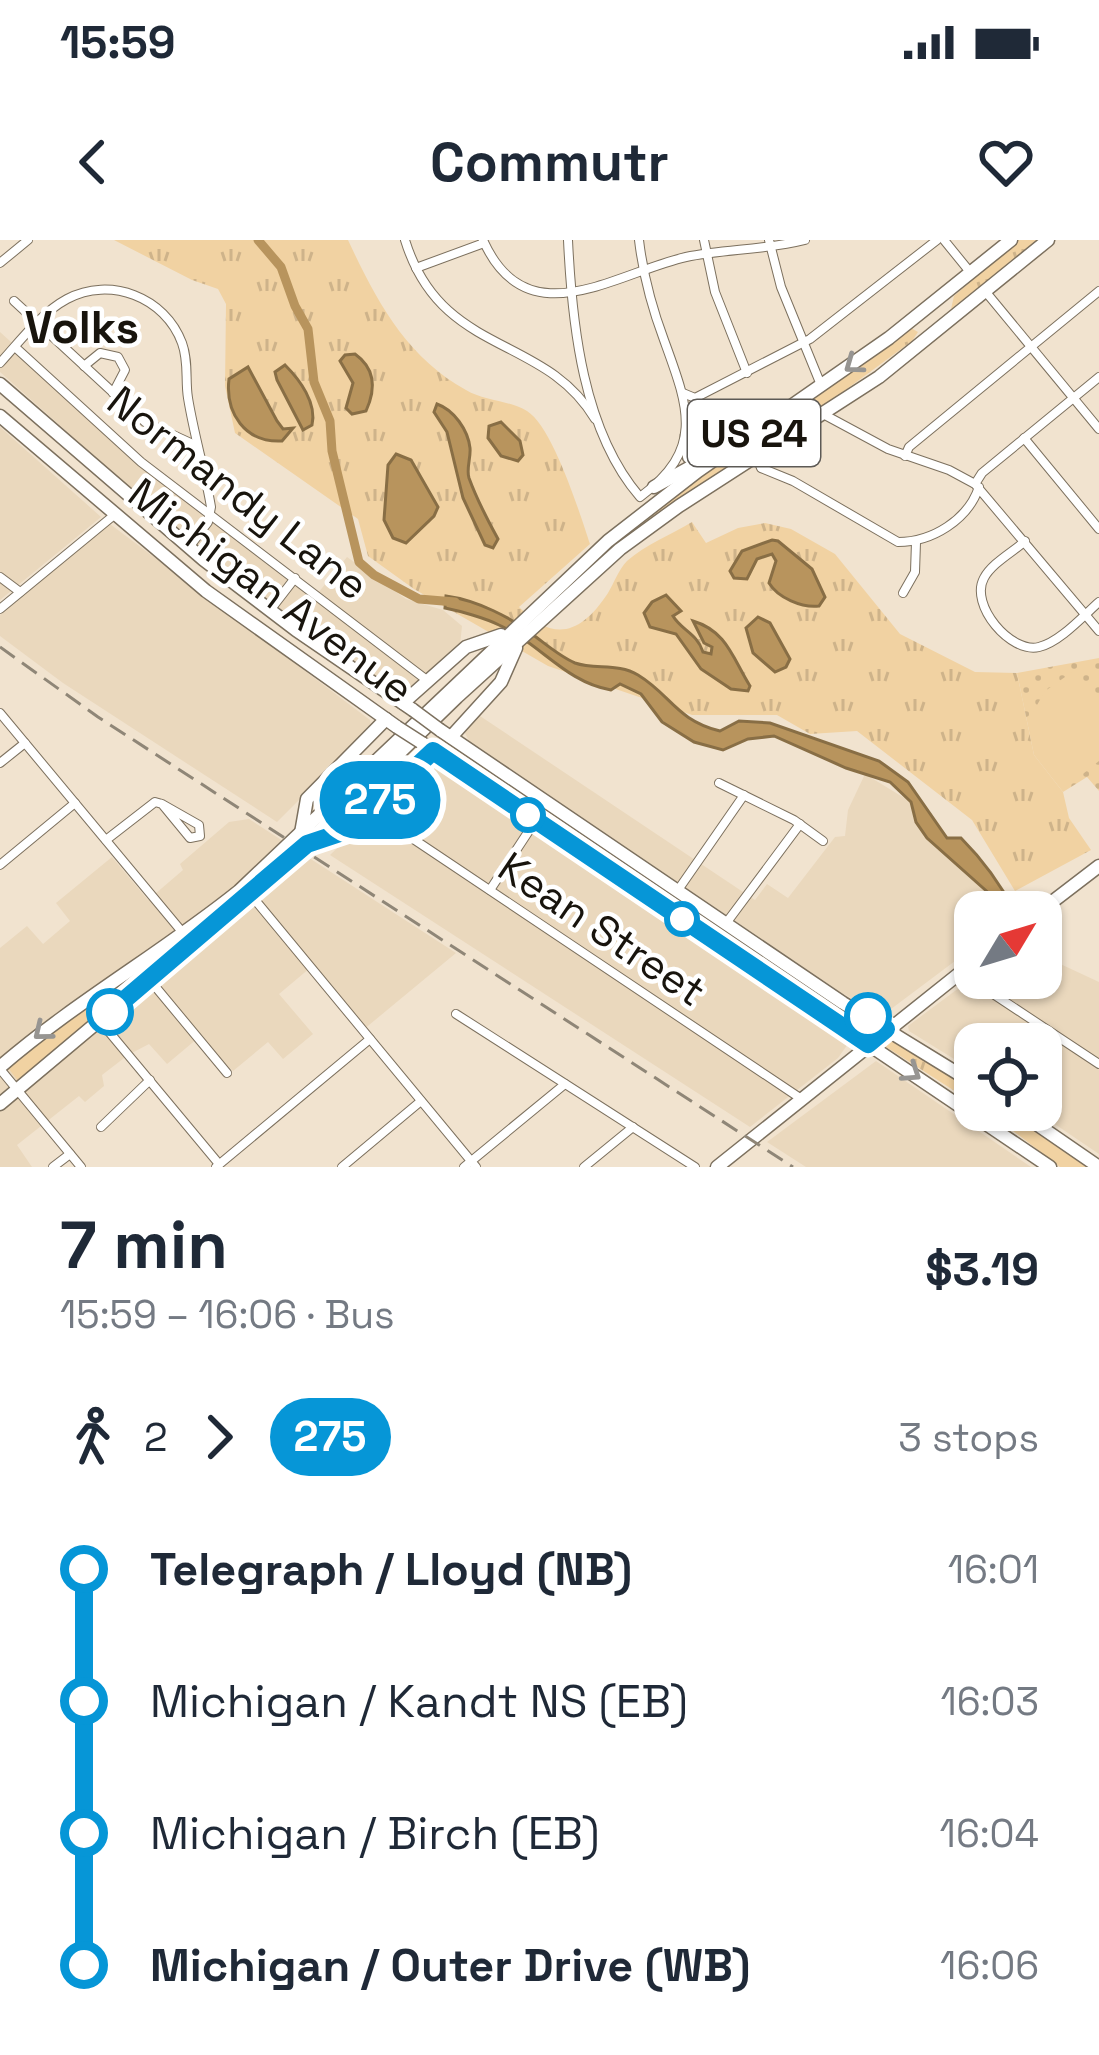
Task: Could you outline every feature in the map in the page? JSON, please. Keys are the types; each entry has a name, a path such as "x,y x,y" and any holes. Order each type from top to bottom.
{"main road":[{"name":"US 24","path":"0,1068 86,998 251,895 643,513 912,321 1011,240"},
{"name":"US 24","path":"527,623 714,483 759,463 848,398 1048,240"},
{"path":"958,313 950,312 946,304 971,273"},
{"path":"848,398 922,335 920,326 912,321"},
{"name":"Michigan Avenue","path":"0,384 189,548 296,630 779,960 954,1071"},
{"path":"714,483 734,464 797,424 796,416 785,412"},
{"name":"Michigan Avenue","path":"0,416 113,516 281,646 954,1102"},
{"path":"687,436 688,457 697,464"},
{"path":"44,455 60,452 61,437"},
{"path":"654,487 725,453"},
{"path":"74,483 80,473 94,467"},
{"path":"640,497 643,513"},
{"path":"178,569 189,548"},
{"path":"206,591 225,576"},
{"path":"281,646 292,640 296,630"},
{"path":"408,707 460,651 514,636 506,675 446,734"},
{"path":"460,651 473,652 480,668 495,674 494,689"},
{"path":"315,670 315,658 327,652"},
{"path":"391,723 306,803 304,839 345,832 427,747"},
{"path":"508,802 521,794 523,785"},
{"path":"314,793 312,805 331,813 339,827 354,825"},
{"path":"536,820 552,805"},
{"name":"US 24","path":"0,1104 149,980 182,941 304,839"},
{"path":"1062,895 1099,866"},
{"path":"663,906 676,901 678,890"},
{"path":"687,922 689,911 700,904"},
{"path":"135,991 128,991 124,982 182,941"},
{"path":"757,969 779,960"},
{"path":"785,988 784,973 798,972"},
{"path":"717,1167 954,975"},
{"path":"56,1058 63,1045 100,1011 100,1003 86,998"},
{"name":"Michigan Avenue","path":"997,1131 1050,1167"},
{"path":"1004,1136 1008,1131"},
{"path":"1046,1131 1099,1167"}],"street":[{"path":"0,263 28,240"},
{"path":"405,240 433,295 467,328 538,364 584,402 620,473 640,497 676,463 687,436 682,391 639,240"},
{"path":"568,240 572,295 599,426"},
{"path":"704,240 715,292 747,373"},
{"path":"416,268 484,242 515,280 546,293 572,295 706,254 805,240"},
{"path":"682,391 695,398 804,343 940,240 971,273"},
{"path":"769,243 822,387"},
{"path":"0,363 62,302 91,291 122,291 155,306 170,320 182,343 211,514 189,548"},
{"path":"985,291 1099,428"},
{"path":"904,456 909,447 1099,291"},
{"path":"14,302 149,425 198,446"},
{"name":"Normandy Lane","path":"14,347 128,450 429,682"},
{"path":"84,366 100,353 118,357 124,370 113,393"},
{"path":"565,383 577,380 585,370"},
{"path":"898,542 916,542 940,533 976,498 982,473 1099,376"},
{"path":"823,414 904,456 949,470 977,485 1099,631"},
{"path":"181,439 195,429"},
{"path":"1024,438 1099,530"},
{"path":"759,463 898,542 912,558"},
{"path":"0,609 113,516"},
{"path":"1025,541 982,582 982,603 1015,644 1039,647 1099,602"},
{"path":"903,593 915,572 916,542"},
{"path":"0,577 20,592"},
{"path":"270,610 295,578"},
{"path":"0,712 182,941"},
{"path":"0,763 25,742"},
{"path":"719,783 824,841"},
{"path":"678,890 744,796"},
{"path":"0,865 75,803"},
{"path":"106,840 150,803 162,804 199,825 200,836 188,836 162,804"},
{"name":"Kean Street","path":"370,810 802,1099"},
{"path":"490,890 536,820"},
{"path":"728,922 800,824"},
{"path":"251,895 471,1165 566,1084"},
{"path":"149,980 227,1073"},
{"path":"1001,999 1099,1064"},
{"path":"456,1014 695,1167"},
{"path":"100,1021 217,1166 370,1039"},
{"path":"0,1068 81,1167"},
{"path":"101,1127 150,1080"},
{"path":"342,1167 422,1101"},
{"path":"584,1167 633,1127"},
{"path":"53,1167 70,1154"}],"shaded area":[{"path":"0,332 136,455 318,593 347,557 406,599 443,610 462,626 460,645 411,693 402,696 349,662 185,537 0,372"},
{"path":"355,354 367,366 372,387 366,411 352,414 346,408 353,383 340,361"},
{"path":"285,365 310,400 312,425 303,430 277,380 275,372"},
{"path":"248,367 277,421 283,429 293,428 282,441 258,437 234,414 229,379"},
{"path":"437,404 454,416 466,434 469,478 498,539 493,548 485,545 463,498 447,432 434,412"},
{"path":"501,422 520,441 523,455 518,461 501,456 488,438 489,426"},
{"path":"0,427 101,517 0,600"},
{"path":"396,454 411,460 438,507 406,543 393,538 384,520 388,465"},
{"path":"110,524 370,720 371,728 277,822 63,683 0,636 0,615"},
{"path":"772,540 812,569 825,597 819,606 791,601 773,588 769,583 776,561 772,554 757,559 747,579 734,578 730,571 742,551"},
{"path":"666,595 681,611 673,616 703,652 711,654 712,647 704,643 693,621 721,639 750,686 748,691 731,689 701,669 676,634 650,627 644,613"},
{"path":"446,596 469,601 504,616 575,663 638,675 683,714 705,726 720,731 739,721 770,723 879,761 908,782 947,838 961,838 969,846 1002,891 986,891 927,838 911,802 890,782 774,736 748,739 723,750 694,742 662,722 641,694 620,684 611,690 595,686 499,625 445,608"},
{"path":"758,617 770,623 790,659 775,672 753,653 746,628"},
{"path":"477,714 755,900 767,884 788,898 835,837 845,836 848,810 865,774 911,802 946,855 985,891 954,891 954,962 883,1015 840,992 469,741 464,731"},
{"path":"436,762 726,953 850,1041 838,1058 750,1127 330,855 425,763"},
{"path":"249,819 456,953 363,1030 310,968 279,994 313,1034 283,1059 268,1042 233,1071 198,1038 167,1064 149,1044 102,1075 104,1086 85,1102 79,1096 17,1145 32,1167 0,1167 0,948 27,926 43,944 70,921 56,903 112,857 148,900 183,870 180,864 229,822"},
{"path":"1062,965 1099,982 1099,1154 1062,1129 1062,1023 954,1023 954,1059 908,1026 954,992 954,999 1062,999"},
{"path":"876,1061 954,1114 954,1131 978,1131 1031,1167 806,1167 767,1142"}],"green space":[{"path":"114,240 348,240 382,305 426,361 473,394 527,411 556,452 590,544 519,607 532,618 555,629 577,625 598,607 627,561 692,522 706,543 738,528 765,523 791,529 835,554 900,634 975,672 1017,673 1034,755 1063,792 1069,818 1091,850 1015,891 972,820 857,731 810,734 777,715 692,715 548,666 414,589 368,556 358,519 235,433 225,386 226,304 218,289"},
{"path":"1018,240 1040,240 951,309 954,296"},
{"path":"911,328 918,332 912,341 802,422 796,410"},
{"path":"786,417 788,429 640,527 637,523"},
{"path":"1099,658 1099,791 1087,777 1063,792 1034,755 1017,673"},
{"path":"1075,670 1099,700 1099,761 1063,790 1035,754 1028,721 1045,691"},
{"path":"89,1006 93,1017 19,1082 8,1068"},
{"path":"889,1038 954,1077 954,1091 883,1045"},
{"path":"1013,1131 1034,1131 1090,1167 1060,1167"}],"waterway":[{"path":"258,240 281,267 308,329 314,382 330,421 332,451 359,562 419,599 455,602"}],"railway":[{"path":"0,647 98,717 793,1167"}],"bus line":[{"name":"275","path":"110,1012 307,844 349,830 433,751 868,1044 886,1029 868,1016"}],"district":[{"name":"Volks","path":"82,327"}]}
